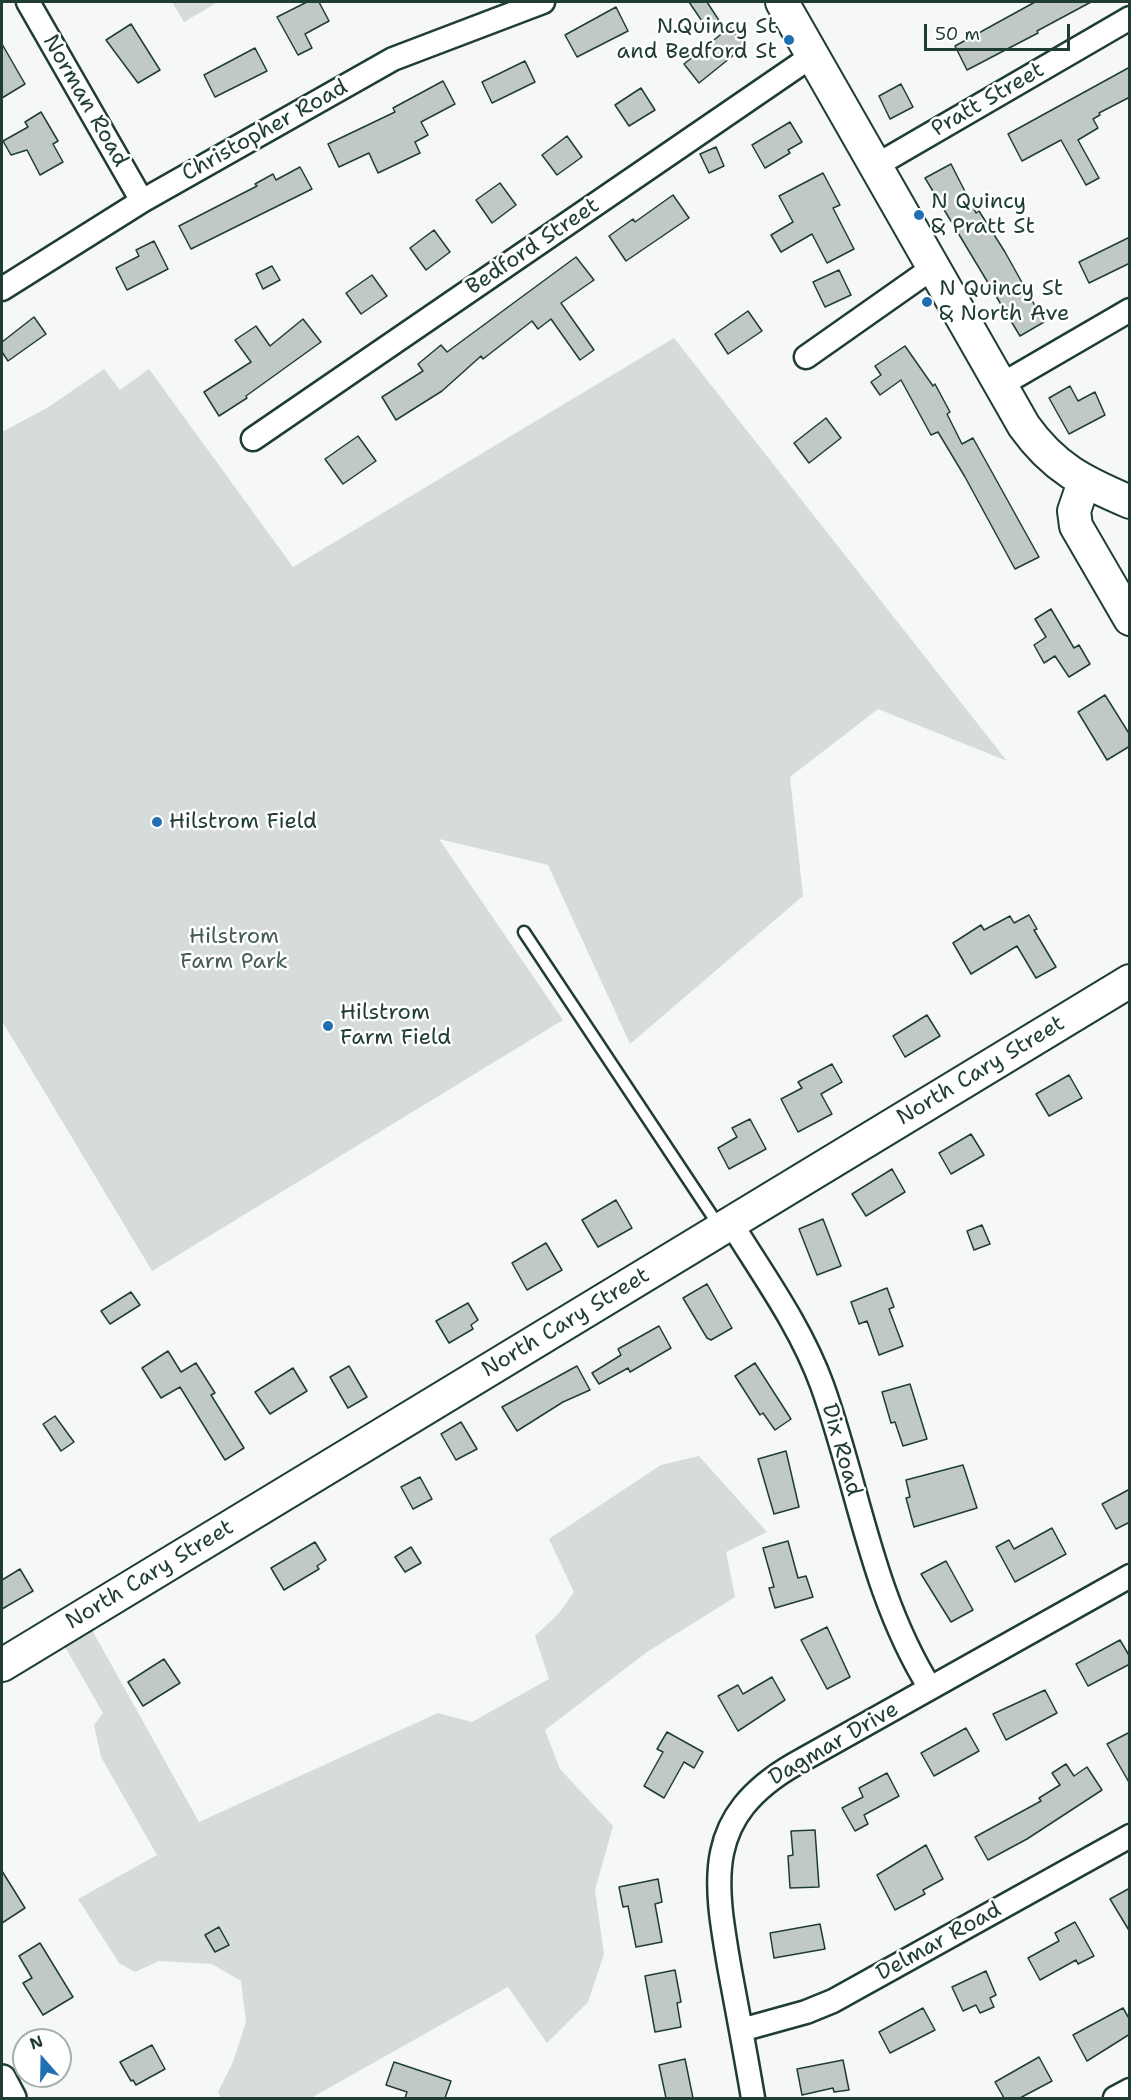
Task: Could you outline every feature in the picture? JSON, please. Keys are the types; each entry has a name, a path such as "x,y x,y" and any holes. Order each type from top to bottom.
{"main road":[{"path":"782,2 1001,385 1039,447 1057,465 1084,482 1130,502"},
{"path":"1084,482 1074,511 1076,526 1130,619"},
{"name":"North Cary Street","path":"2,1665 1130,981"}],"street":[{"name":"Norman Road","path":"28,2 142,201"},
{"name":"Christopher Road","path":"2,289 142,201 393,59 543,2"},
{"name":"Pratt Street","path":"877,165 1130,18"},
{"name":"Bedford Street","path":"253,439 812,56"},
{"path":"806,357 934,267"},
{"path":"1001,385 1130,310"},
{"name":"Dix Road","path":"726,1226 786,1311 822,1383 884,1597 930,1688"},
{"name":"Dagmar Drive","path":"753,2098 718,1902 724,1842 735,1817 751,1795 771,1778 1130,1576"},
{"name":"Delmar Road","path":"741,2031 806,2012 833,2001 1130,1836"},
{"path":"2,2079 12,2098"},
{"path":"1114,2098 1130,2090"}],"lane":[{"path":"524,932 726,1226"}],"green space":[{"path":"172,2 218,2 184,22"},
{"name":"Hilstrom Farm Park","path":"674,338 1007,761 878,709 790,777 803,896 630,1044 548,865 439,839 563,1020 152,1271 2,1021 2,432 47,408 104,369 120,390 149,369 293,567"},
{"path":"699,1456 767,1532 726,1552 735,1597 647,1652 545,1730 560,1769 613,1826 595,1890 604,1954 588,2002 547,2043 508,1987 311,2098 221,2098 218,2092 233,2062 246,2022 241,1981 212,1964 159,1961 135,1972 119,1963 78,1899 157,1855 101,1757 94,1725 103,1713 64,1645 92,1630 199,1822 438,1713 472,1722 549,1679 535,1636 559,1613 574,1592 549,1539 661,1465"}],"building":[{"path":"307,2 319,2 329,21 305,34 312,48 298,55 277,17"},
{"path":"689,2 707,2 720,22 706,27"},
{"path":"1035,2 1091,2 967,70 955,46"},
{"path":"616,7 628,31 577,57 565,35"},
{"path":"131,24 160,70 138,83 106,40"},
{"path":"730,27 745,46 699,83 684,64"},
{"path":"2,44 25,84 2,98"},
{"path":"255,48 267,71 215,97 204,75"},
{"path":"525,61 535,82 492,103 482,82"},
{"path":"1130,67 1130,97 1099,113 1100,115 1093,119 1098,128 1078,140 1099,178 1086,185 1061,140 1022,161 1008,134"},
{"path":"443,81 455,104 421,122 428,135 415,142 420,153 378,173 369,153 339,167 328,144 395,112 393,108"},
{"path":"901,84 913,107 890,119 879,96"},
{"path":"641,88 655,110 629,126 615,105"},
{"path":"41,112 58,141 53,144 63,162 40,175 27,150 11,155 3,141 28,127 25,122"},
{"path":"790,122 802,142 788,150 790,153 765,168 752,145"},
{"path":"567,136 582,157 557,175 542,155"},
{"path":"716,147 724,166 709,173 700,154"},
{"path":"951,164 976,213 979,211 1005,252 1044,322 1020,336 925,178"},
{"path":"300,167 312,189 191,249 179,226 257,186 255,184 273,174 276,180"},
{"path":"823,173 840,205 833,208 854,249 827,263 812,234 781,252 771,235 793,222 779,196"},
{"path":"500,183 516,205 492,223 476,200"},
{"path":"673,195 689,218 626,261 609,236 633,219 635,222"},
{"path":"434,230 450,252 426,270 410,248"},
{"path":"1130,237 1130,263 1089,283 1079,262"},
{"path":"154,241 168,269 127,290 116,268 139,256 136,250"},
{"path":"576,257 594,280 561,303 594,350 580,360 551,319 538,329 532,321 483,359 481,356 442,391 396,420 382,397 423,371 418,364 441,345 447,352"},
{"path":"272,266 280,280 263,289 256,274"},
{"path":"839,270 851,295 825,307 813,282"},
{"path":"372,275 387,296 361,314 346,293"},
{"path":"748,311 762,331 728,354 715,334"},
{"path":"34,317 46,334 8,361 2,352 2,342"},
{"path":"303,319 321,342 246,396 247,398 219,416 204,392 251,362 235,340 256,326 270,346"},
{"path":"905,346 933,386 935,384 950,412 947,414 962,444 973,438 1039,557 1015,569 938,432 931,435 901,380 880,395 871,382 881,375 875,366"},
{"path":"1070,386 1078,401 1095,392 1105,415 1069,434 1049,398"},
{"path":"826,418 841,438 809,463 794,443"},
{"path":"358,436 376,461 343,484 325,459"},
{"path":"1051,609 1074,648 1079,645 1090,664 1069,677 1055,656 1044,663 1034,645 1046,637 1035,619"},
{"path":"1105,695 1130,735 1130,746 1107,760 1078,712"},
{"path":"1029,915 1037,929 1034,930 1056,967 1036,978 1017,946 971,974 953,943 981,925 984,930 1010,916 1014,923"},
{"path":"927,1015 940,1036 905,1057 893,1036"},
{"path":"832,1064 842,1082 821,1094 832,1114 798,1132 781,1099 802,1088 798,1082"},
{"path":"1069,1075 1082,1098 1049,1116 1036,1094"},
{"path":"750,1119 766,1149 729,1169 718,1148 737,1137 732,1128"},
{"path":"971,1134 984,1155 951,1174 939,1153"},
{"path":"892,1169 905,1192 866,1216 852,1194"},
{"path":"616,1200 632,1228 598,1247 582,1220"},
{"path":"823,1219 841,1266 817,1275 799,1229"},
{"path":"982,1225 990,1244 974,1250 967,1231"},
{"path":"546,1243 562,1270 527,1290 512,1263"},
{"path":"707,1284 732,1328 711,1340 707,1338 683,1298"},
{"path":"887,1288 894,1307 889,1309 903,1346 879,1355 867,1321 859,1324 851,1302"},
{"path":"131,1292 140,1305 110,1324 101,1311"},
{"path":"468,1303 478,1320 471,1325 473,1329 449,1343 436,1321"},
{"path":"659,1326 671,1348 630,1372 628,1368 599,1384 592,1373 621,1355 618,1349"},
{"path":"168,1351 181,1372 196,1363 215,1393 211,1395 244,1448 225,1460 180,1387 161,1398 142,1368"},
{"path":"755,1363 791,1419 775,1430 763,1413 760,1415 735,1376"},
{"path":"349,1366 367,1397 348,1408 330,1377"},
{"path":"577,1366 590,1390 563,1402 517,1431 502,1407"},
{"path":"293,1368 307,1391 270,1414 255,1392"},
{"path":"910,1384 927,1439 903,1446 895,1422 891,1423 882,1392"},
{"path":"55,1416 74,1442 61,1451 43,1424"},
{"path":"461,1422 477,1449 456,1460 441,1434"},
{"path":"786,1451 799,1507 774,1514 758,1459"},
{"path":"963,1465 977,1508 914,1527 906,1498 910,1497 906,1480"},
{"path":"420,1477 432,1499 413,1509 401,1487"},
{"path":"1130,1489 1130,1522 1116,1529 1102,1504"},
{"path":"1052,1528 1066,1554 1015,1582 996,1547 1009,1540 1014,1549"},
{"path":"788,1541 798,1578 806,1576 813,1597 775,1608 769,1588 774,1587 763,1548"},
{"path":"315,1542 326,1560 317,1566 319,1569 284,1590 271,1568"},
{"path":"411,1547 421,1563 405,1572 395,1557"},
{"path":"946,1561 973,1610 951,1622 921,1574"},
{"path":"20,1569 33,1591 2,1609 2,1580"},
{"path":"827,1627 850,1677 827,1689 801,1640"},
{"path":"1120,1640 1130,1657 1130,1664 1088,1686 1076,1664"},
{"path":"164,1659 180,1683 143,1706 128,1682"},
{"path":"772,1677 785,1700 738,1731 718,1696 738,1685 743,1694"},
{"path":"1045,1690 1057,1713 1006,1740 993,1714"},
{"path":"966,1728 979,1751 934,1776 921,1753"},
{"path":"667,1732 703,1752 694,1768 684,1762 664,1798 644,1786 663,1752 657,1749"},
{"path":"1130,1732 1130,1784 1107,1744"},
{"path":"1066,1764 1074,1776 1087,1767 1102,1790 1027,1839 988,1860 975,1837 1041,1801 1039,1798 1060,1785 1052,1773"},
{"path":"887,1773 899,1796 864,1815 868,1824 855,1831 842,1808 863,1797 859,1788"},
{"path":"815,1830 819,1887 790,1888 788,1856 793,1855 791,1831"},
{"path":"926,1845 943,1879 923,1890 925,1894 895,1910 877,1875"},
{"path":"2,1871 25,1908 2,1923"},
{"path":"658,1879 662,1902 655,1904 662,1942 636,1947 628,1906 623,1907 619,1887"},
{"path":"1130,1888 1130,1932 1110,1899"},
{"path":"1075,1922 1094,1956 1078,1964 1076,1960 1040,1980 1028,1958 1059,1941 1055,1933"},
{"path":"820,1924 825,1949 774,1958 770,1933"},
{"path":"219,1927 229,1945 215,1952 205,1935"},
{"path":"40,1943 73,1997 43,2015 23,1983 32,1978 19,1956"},
{"path":"675,1970 681,2002 677,2003 681,2027 655,2032 645,1976"},
{"path":"986,1971 996,1995 990,1998 994,2007 980,2013 976,2005 963,2011 952,1987"},
{"path":"923,2008 935,2030 890,2053 879,2032"},
{"path":"1123,2008 1130,2020 1130,2034 1087,2061 1073,2035"},
{"path":"152,2045 165,2069 136,2085 133,2080 131,2081 120,2062"},
{"path":"1039,2057 1052,2081 1020,2098 1004,2098 995,2082"},
{"path":"685,2059 693,2098 666,2098 659,2065"},
{"path":"843,2060 849,2090 834,2092 833,2088 802,2095 797,2069"},
{"path":"394,2062 451,2081 445,2098 405,2098 407,2092 386,2085"}],"place":[{"name":"N.Quincy St and Bedford St","path":"789,40"},
{"name":"N Quincy & Pratt St","path":"919,215"},
{"name":"N Quincy St & North Ave","path":"927,302"},
{"name":"Hilstrom Field","path":"157,822"},
{"name":"Hilstrom Farm Field","path":"328,1026"}]}
